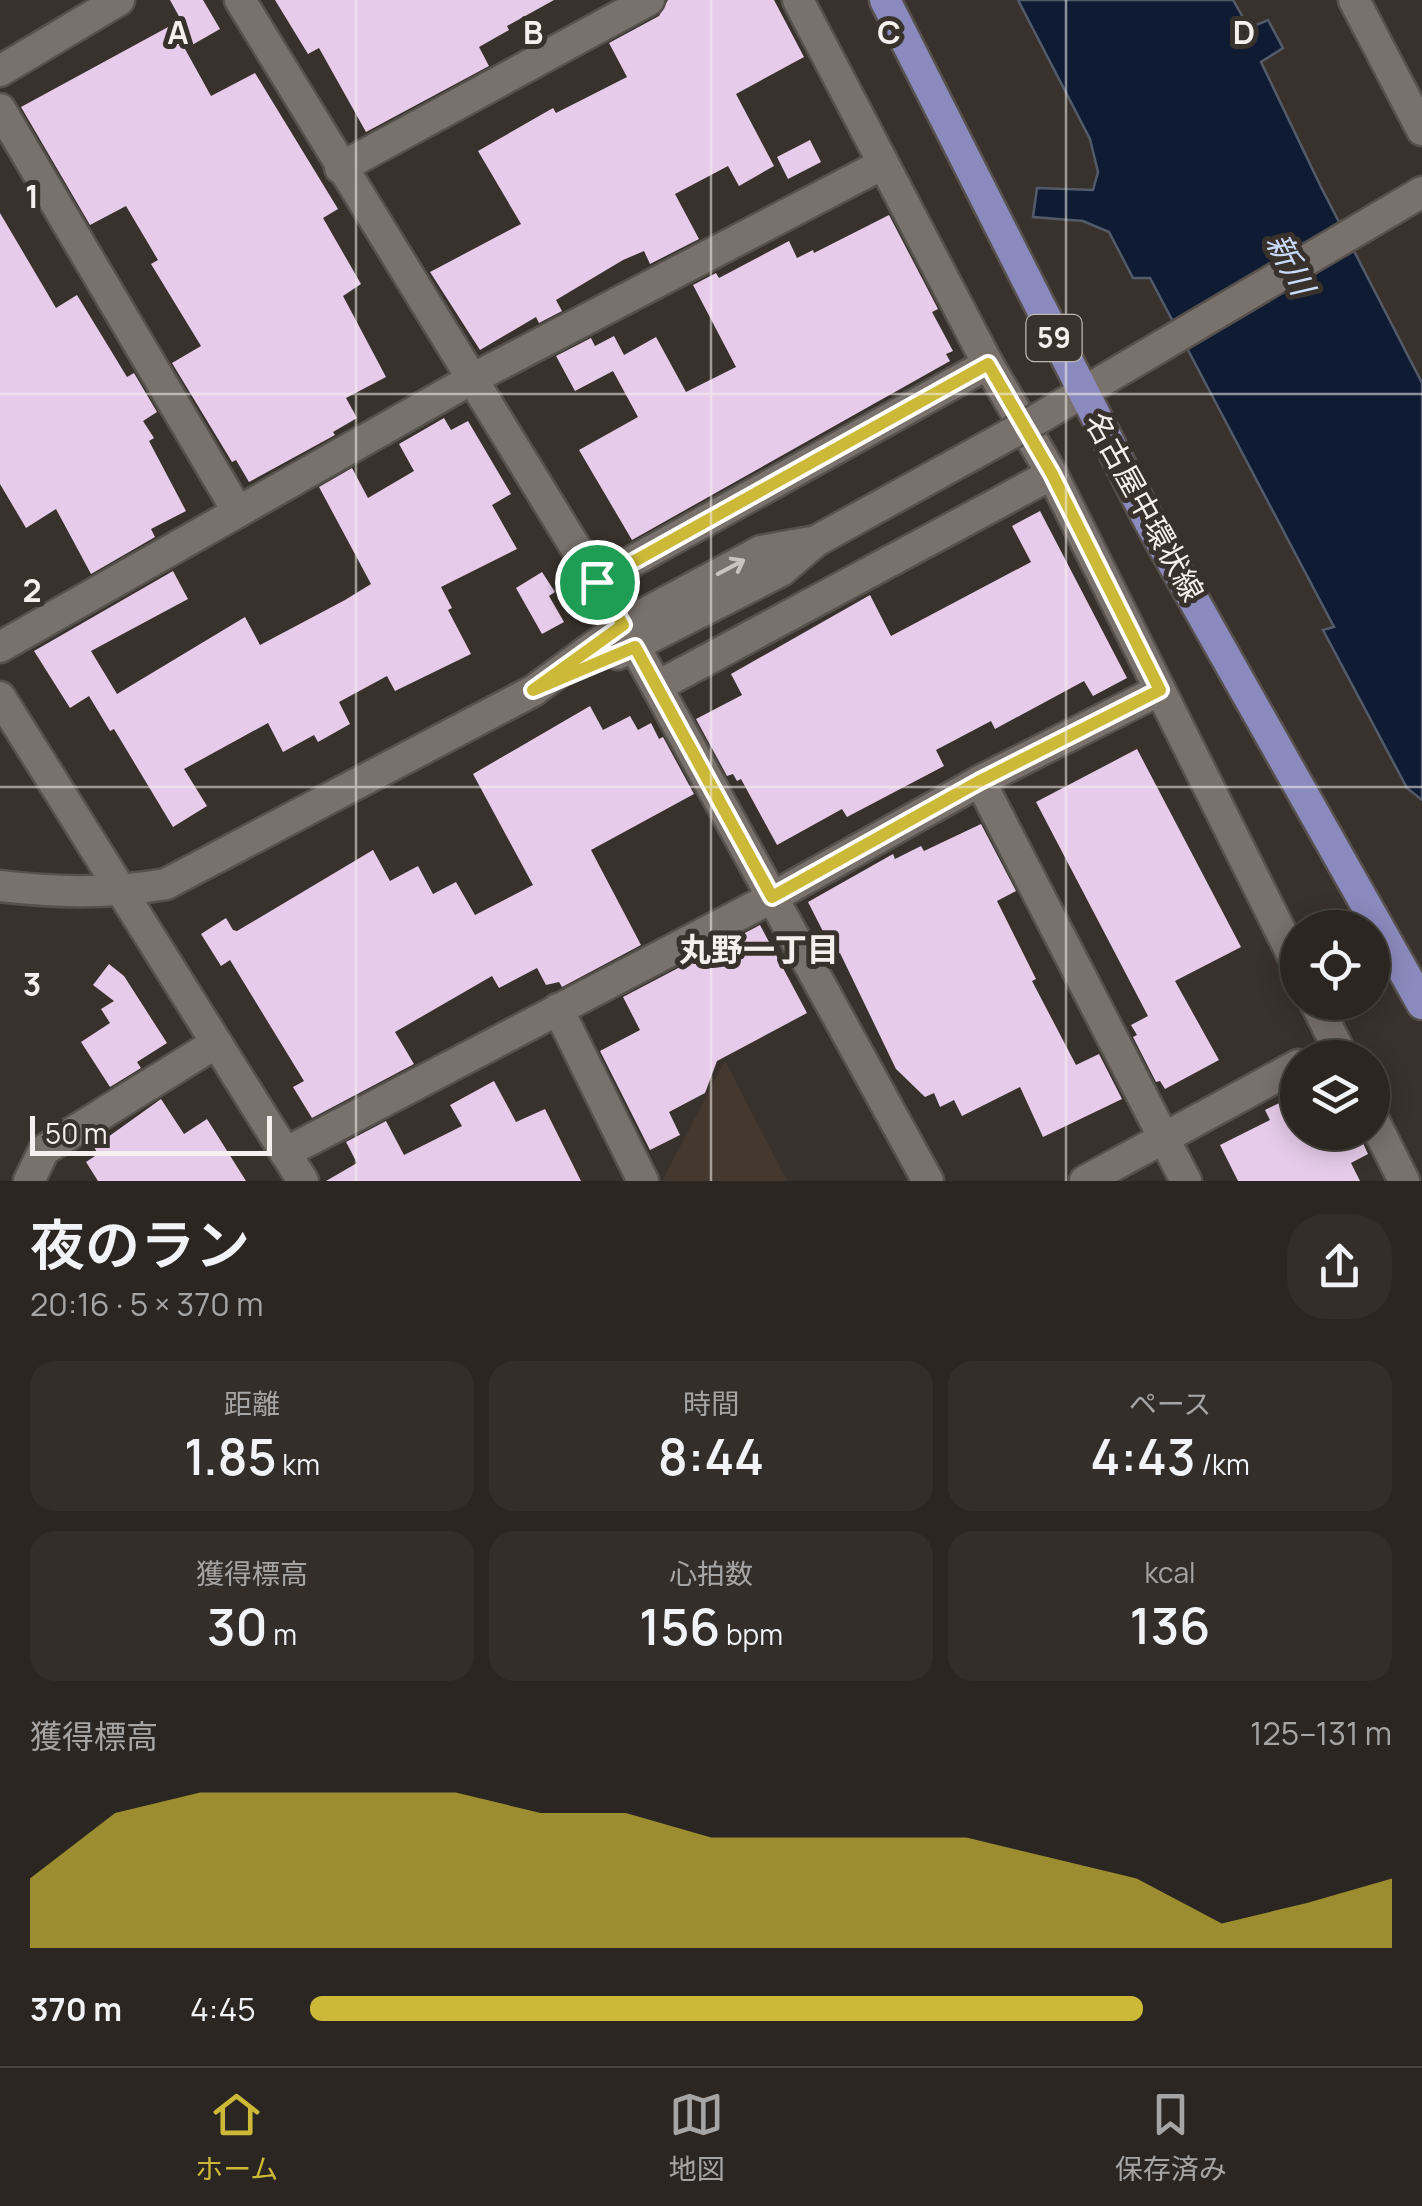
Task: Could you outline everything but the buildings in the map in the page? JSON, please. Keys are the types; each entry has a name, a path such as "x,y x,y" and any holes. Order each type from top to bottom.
{"main road":[{"name":"名古屋中環状線","path":"885,0 1094,386 1149,521 1422,1004"}],"street":[{"path":"0,71 119,0"},
{"path":"240,0 629,636 928,1181"},
{"path":"340,168 650,0"},
{"path":"798,0 988,364 1052,474 1280,930"},
{"path":"1354,0 1422,130"},
{"path":"0,109 238,512"},
{"path":"0,647 472,380 883,164"},
{"path":"0,886 54,892 120,892 166,884 658,620 781,572 816,541 1041,417 1422,192"},
{"path":"597,582 988,364"},
{"path":"658,686 1052,474"},
{"path":"285,1153 772,897 980,781 1160,690"},
{"path":"0,696 303,1181"},
{"path":"980,781 1186,1181"},
{"path":"558,1010 643,1181"},
{"path":"29,1181 44,1150 216,1043"},
{"path":"1085,1181 1280,1075"},
{"path":"1388,1150 1404,1181"}],"shaded area":[{"path":"725,1061 787,1181 662,1181"}],"water":[{"name":"新川","path":"1018,0 1233,0 1249,28 1268,20 1283,48 1261,62 1422,383 1422,800 1407,788 1323,630 1334,627 1150,278 1133,278 1109,232 1083,221 1033,217 1037,188 1093,190 1098,172 1090,139"}],"district":[{"name":"丸野一丁目","path":"759,950"}],"route":[{"path":"988,364 1052,474 1160,690 980,781 772,897 635,647 533,690 623,625 597,582 988,364"}]}
